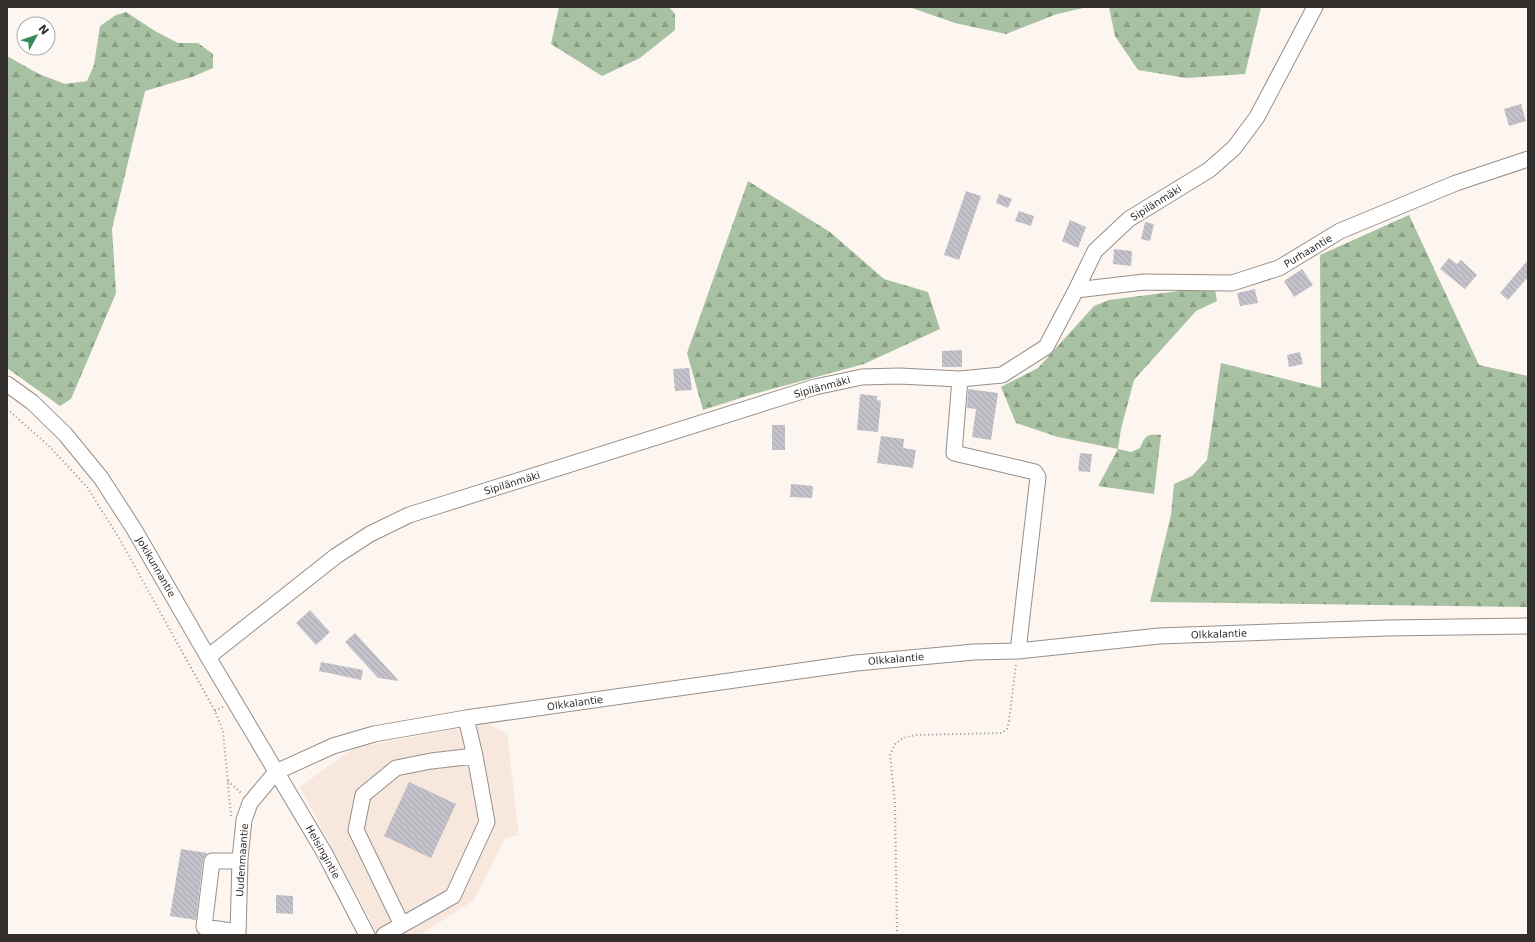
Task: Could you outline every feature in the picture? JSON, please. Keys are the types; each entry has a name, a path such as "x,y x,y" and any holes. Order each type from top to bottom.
{"street":[{"name":"Sipilänmäki","path":"208,657 336,556 370,534 409,516 815,388 862,377 899,376 960,379 1002,375 1046,347 1095,251 1129,219 1209,170 1234,148 1257,117 1315,7"},
{"name":"Purhaantie","path":"1076,290 1144,282 1232,283 1279,268 1340,231 1456,183 1528,159"},
{"path":"960,379 954,453 1035,472 1038,477 1018,651"},
{"name":"Jokikunnantie","path":"7,384 32,402 65,434 101,478 134,529 276,772"},
{"name":"Olkkalantie","path":"276,772 333,746 374,734 466,718 856,663 974,652 1018,651 1159,636 1387,628 1528,626"},
{"path":"384,935 453,896 487,822 475,756 466,718"},
{"path":"402,925 356,830 363,795 396,768 432,761 475,756"},
{"name":"Uudenmaantie","path":"238,934 240,861 244,820 250,803 276,772"},
{"name":"Helsingintie","path":"276,772 324,852 367,935"},
{"path":"238,934 204,927 212,861 240,861"}],"path":[{"path":"7,409 50,447 87,487 119,538 215,711 223,732 231,818"},
{"path":"897,935 896,803 890,756 894,744 902,738 915,735 1002,733 1007,729 1018,651"},
{"path":"228,780 250,803"}],"shaded area":[{"path":"486,723 507,734 519,835 505,838 474,900 420,935 378,935 300,787 353,748"}],"green space":[{"path":"559,7 669,7 675,14 675,30 640,58 602,76 551,44"},
{"path":"909,7 1088,7 1057,14 1006,34 955,23"},
{"path":"1109,7 1261,7 1245,74 1186,78 1138,70 1115,36"},
{"path":"126,12 155,31 178,43 198,43 213,54 213,68 192,77 145,91 112,229 116,293 71,399 60,406 7,368 7,56 39,74 65,84 87,81 94,65 100,26 116,15"},
{"path":"748,181 830,232 884,279 928,292 940,329 864,364 750,395 703,410 687,353"},
{"path":"1409,215 1479,365 1528,376 1528,607 1150,602 1171,515 1174,484 1192,476 1207,460 1221,363 1321,388 1320,255"},
{"path":"1215,290 1217,301 1196,311 1134,380 1121,429 1118,449 1058,437 1016,423 1001,387 1038,368 1094,306 1109,300 1179,291"},
{"path":"1153,434 1161,435 1154,494 1098,486 1118,449 1131,452 1140,448 1147,436"}],"building":[{"path":"1521,104 1526,121 1509,126 1504,109"},
{"path":"966,191 981,196 959,260 944,255"},
{"path":"999,194 1012,199 1008,208 996,203"},
{"path":"1019,211 1034,216 1031,226 1015,221"},
{"path":"1070,220 1086,227 1078,248 1062,241"},
{"path":"1145,222 1154,224 1150,241 1141,239"},
{"path":"1114,249 1132,251 1131,266 1113,264"},
{"path":"1449,258 1457,264 1461,260 1477,275 1465,289 1440,269"},
{"path":"1528,260 1528,277 1508,300 1500,293"},
{"path":"1302,269 1313,285 1294,297 1284,281"},
{"path":"1255,289 1258,303 1240,306 1237,293"},
{"path":"962,350 962,367 942,367 942,351"},
{"path":"1300,352 1303,364 1289,367 1287,355"},
{"path":"689,368 692,390 675,391 673,369"},
{"path":"968,389 998,393 991,440 972,437 976,409 967,408"},
{"path":"860,394 877,396 877,400 881,401 878,432 857,430"},
{"path":"772,425 785,425 785,450 772,450"},
{"path":"881,436 904,439 903,448 916,450 913,468 877,463"},
{"path":"1080,453 1092,454 1090,472 1078,471"},
{"path":"791,484 813,486 812,498 790,497"},
{"path":"310,610 330,632 316,645 296,623"},
{"path":"355,633 399,681 378,678 345,642"},
{"path":"321,662 363,670 361,680 319,671"},
{"path":"409,782 456,804 431,858 384,836"},
{"path":"181,849 207,853 203,860 196,920 170,916"},
{"path":"276,895 293,896 293,914 276,913"}]}
